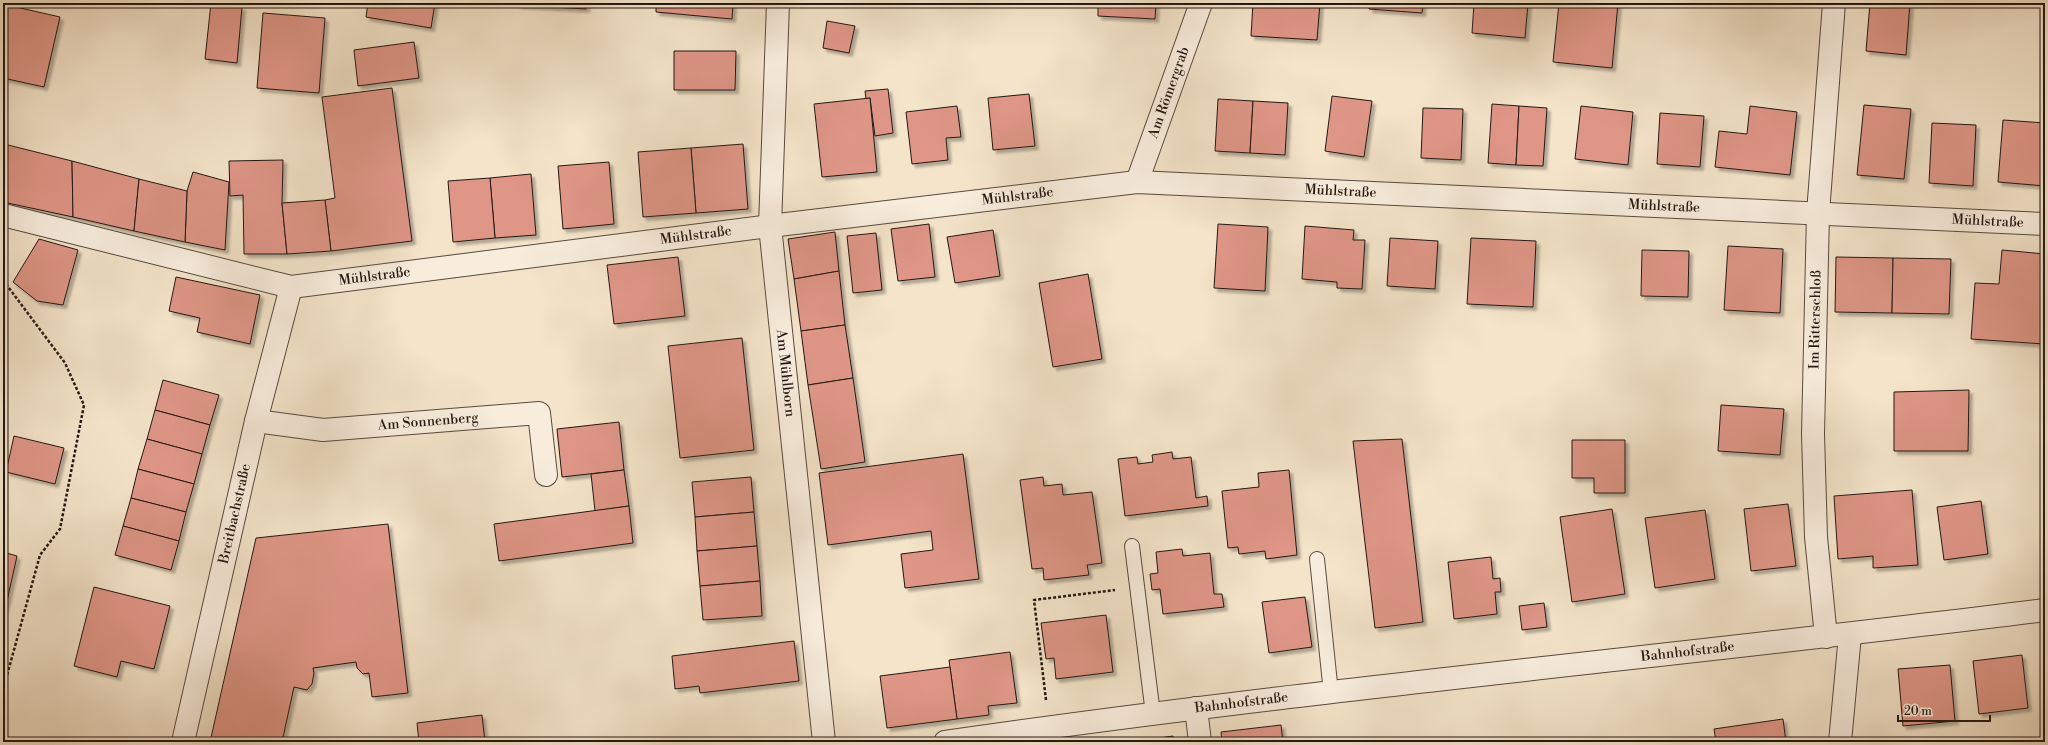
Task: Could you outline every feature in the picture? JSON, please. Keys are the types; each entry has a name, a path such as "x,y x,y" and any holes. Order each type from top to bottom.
{"street":[{"name":"Am Mühlborn","path":"778,3 770,226 824,742"},
{"name":"Am Römergrab","path":"1137,182 1201,3"},
{"name":"Im Ritterschloß","path":"1826,637 1816,537 1813,434 1818,213 1834,3"},
{"name":"Mühlstraße","path":"3,215 291,287 770,226 1137,182 2045,224"},
{"name":"Breitbachstraße","path":"183,742 256,421 291,287"},
{"name":"Am Sonnenberg","path":"256,421 323,430 539,413 546,476"},
{"name":"Bahnhofstraße","path":"945,742 1196,708 1850,635 2045,610"},
{"path":"1840,742 1850,635"},
{"path":"1196,708 1200,742"}],"lane":[{"path":"1132,546 1153,714"},
{"path":"1317,560 1331,693"}],"path":[{"path":"3,280 65,363 84,405 60,529 40,555 3,690"},
{"path":"1049,728 1034,600 1137,587"}],"building":[{"path":"211,3 242,7 237,63 205,59"},
{"path":"368,3 435,3 431,28 366,17"},
{"path":"517,3 587,3 586,9 517,5"},
{"path":"656,3 733,3 732,19 656,12"},
{"path":"1098,3 1156,3 1155,19 1098,16"},
{"path":"1253,3 1320,3 1317,40 1251,36"},
{"path":"1370,3 1423,3 1422,13 1369,9"},
{"path":"1474,3 1528,3 1525,38 1472,33"},
{"path":"1559,3 1618,3 1612,68 1553,62"},
{"path":"1870,3 1910,3 1906,55 1866,51"},
{"path":"3,4 60,17 44,87 3,78"},
{"path":"263,13 325,18 319,93 257,88"},
{"path":"827,21 855,26 849,53 823,48"},
{"path":"414,42 419,78 358,86 354,50"},
{"path":"674,51 736,51 735,90 674,90"},
{"path":"392,88 412,241 331,251 325,200 335,198 322,97"},
{"path":"888,89 893,133 875,136 870,98 866,99 865,91"},
{"path":"1029,94 1035,146 993,150 988,98"},
{"path":"1332,96 1372,101 1364,157 1325,151"},
{"path":"870,98 877,172 822,177 814,104"},
{"path":"1218,99 1253,101 1250,153 1215,151"},
{"path":"1253,101 1288,103 1285,155 1250,153"},
{"path":"1492,104 1519,106 1516,165 1488,163"},
{"path":"1864,105 1911,109 1904,179 1857,175"},
{"path":"957,106 961,137 946,138 948,160 912,164 906,112"},
{"path":"1519,106 1547,108 1543,166 1516,165"},
{"path":"1581,106 1633,112 1628,165 1575,159"},
{"path":"1750,106 1797,112 1790,175 1715,167 1719,131 1747,134"},
{"path":"1423,108 1463,109 1461,160 1421,158"},
{"path":"1660,113 1704,116 1700,167 1657,164"},
{"path":"2003,120 2045,123 2045,186 1998,182"},
{"path":"1932,123 1976,125 1973,186 1929,183"},
{"path":"4,144 72,161 73,217 3,202"},
{"path":"743,144 748,209 696,213 691,148"},
{"path":"691,148 696,213 643,217 638,152"},
{"path":"283,160 282,203 287,254 244,254 243,195 230,196 229,161"},
{"path":"72,161 139,179 134,231 73,217"},
{"path":"609,162 614,224 563,229 558,166"},
{"path":"193,172 229,182 225,250 185,242 187,191"},
{"path":"531,174 536,235 495,238 490,178"},
{"path":"490,178 495,238 453,242 448,181"},
{"path":"139,179 187,191 185,242 134,231"},
{"path":"325,200 331,251 287,254 282,203"},
{"path":"929,224 935,277 898,281 891,229"},
{"path":"1218,224 1268,227 1265,291 1214,288"},
{"path":"1305,226 1354,230 1353,240 1365,240 1362,289 1337,288 1337,282 1302,279"},
{"path":"993,230 1000,276 955,283 947,237"},
{"path":"835,232 839,271 794,279 788,239"},
{"path":"876,233 882,290 853,293 847,236"},
{"path":"1390,238 1438,241 1435,289 1387,286"},
{"path":"1471,238 1536,241 1533,307 1467,304"},
{"path":"39,239 78,250 63,305 37,301 13,282"},
{"path":"1728,246 1783,249 1780,313 1724,310"},
{"path":"1642,250 1689,251 1688,297 1641,296"},
{"path":"2002,250 2045,254 2044,344 1971,339 1975,283 1999,284"},
{"path":"678,257 685,316 614,324 607,265"},
{"path":"1836,257 1893,258 1892,313 1835,312"},
{"path":"1893,258 1951,259 1949,314 1892,313"},
{"path":"839,271 845,325 801,331 794,279"},
{"path":"1088,274 1102,359 1053,367 1039,283"},
{"path":"176,277 260,295 250,344 197,332 200,318 169,311"},
{"path":"845,325 853,378 808,385 801,331"},
{"path":"742,338 754,450 680,458 668,346"},
{"path":"853,378 865,462 821,469 808,385"},
{"path":"163,380 219,395 210,425 155,410"},
{"path":"1969,390 1968,451 1894,451 1894,392"},
{"path":"1721,405 1784,409 1780,455 1718,451"},
{"path":"155,410 210,425 202,454 147,439"},
{"path":"619,422 624,470 562,477 557,429"},
{"path":"14,436 64,448 55,484 6,472"},
{"path":"147,439 202,454 194,484 138,469"},
{"path":"1402,439 1423,622 1375,628 1353,441"},
{"path":"1572,440 1625,440 1625,493 1594,493 1594,478 1572,478"},
{"path":"1172,452 1173,459 1191,457 1196,498 1207,496 1208,506 1125,516 1118,459 1137,457 1138,464 1153,462 1152,455"},
{"path":"963,454 979,579 905,588 901,554 933,550 931,531 828,545 819,473"},
{"path":"138,469 194,484 186,512 131,498"},
{"path":"624,470 629,506 595,511 591,474"},
{"path":"1289,470 1297,555 1266,559 1265,551 1239,554 1238,547 1228,548 1222,491 1259,487 1258,473"},
{"path":"751,477 754,512 695,517 692,482"},
{"path":"1043,477 1044,486 1062,484 1063,495 1092,492 1102,563 1087,565 1089,575 1044,580 1043,568 1032,569 1020,480"},
{"path":"1912,490 1918,565 1873,568 1873,556 1838,559 1834,496"},
{"path":"131,498 186,512 179,541 123,526"},
{"path":"1981,501 1988,554 1944,560 1937,507"},
{"path":"1788,504 1796,566 1751,571 1744,509"},
{"path":"629,506 633,543 499,561 494,524"},
{"path":"1612,509 1625,594 1572,602 1560,517"},
{"path":"1705,510 1715,579 1655,588 1645,518"},
{"path":"754,512 757,546 697,551 695,517"},
{"path":"388,524 408,693 372,697 369,673 363,674 357,668 356,662 313,668 314,673 312,684 307,690 294,687 282,742 210,742 256,538"},
{"path":"123,526 179,541 171,570 115,555"},
{"path":"757,546 760,581 700,586 697,551"},
{"path":"1182,549 1183,556 1210,553 1214,594 1222,594 1224,607 1163,614 1160,589 1152,590 1150,574 1158,573 1156,552"},
{"path":"3,552 17,556 7,601 3,599"},
{"path":"1491,557 1493,579 1500,578 1501,592 1495,592 1497,614 1454,619 1448,562"},
{"path":"760,581 762,616 703,620 700,586"},
{"path":"94,587 170,606 154,669 121,661 117,677 74,666"},
{"path":"1305,597 1312,647 1269,653 1262,602"},
{"path":"3,599 7,601 3,613"},
{"path":"1544,603 1547,627 1522,630 1519,606"},
{"path":"1106,615 1113,672 1056,679 1054,658 1046,659 1041,623"},
{"path":"794,641 799,681 700,693 699,686 675,689 672,656"},
{"path":"1010,652 1017,703 988,706 989,715 957,719 949,660"},
{"path":"2022,655 2028,708 1979,714 1973,661"},
{"path":"1950,665 1955,721 1903,726 1898,669"},
{"path":"950,667 957,719 887,728 880,676"},
{"path":"482,715 485,742 419,742 417,723"},
{"path":"1783,719 1786,742 1716,742 1714,729"},
{"path":"1281,725 1283,742 1222,742 1221,732"},
{"path":"1173,736 1173,742 1130,742"}]}
